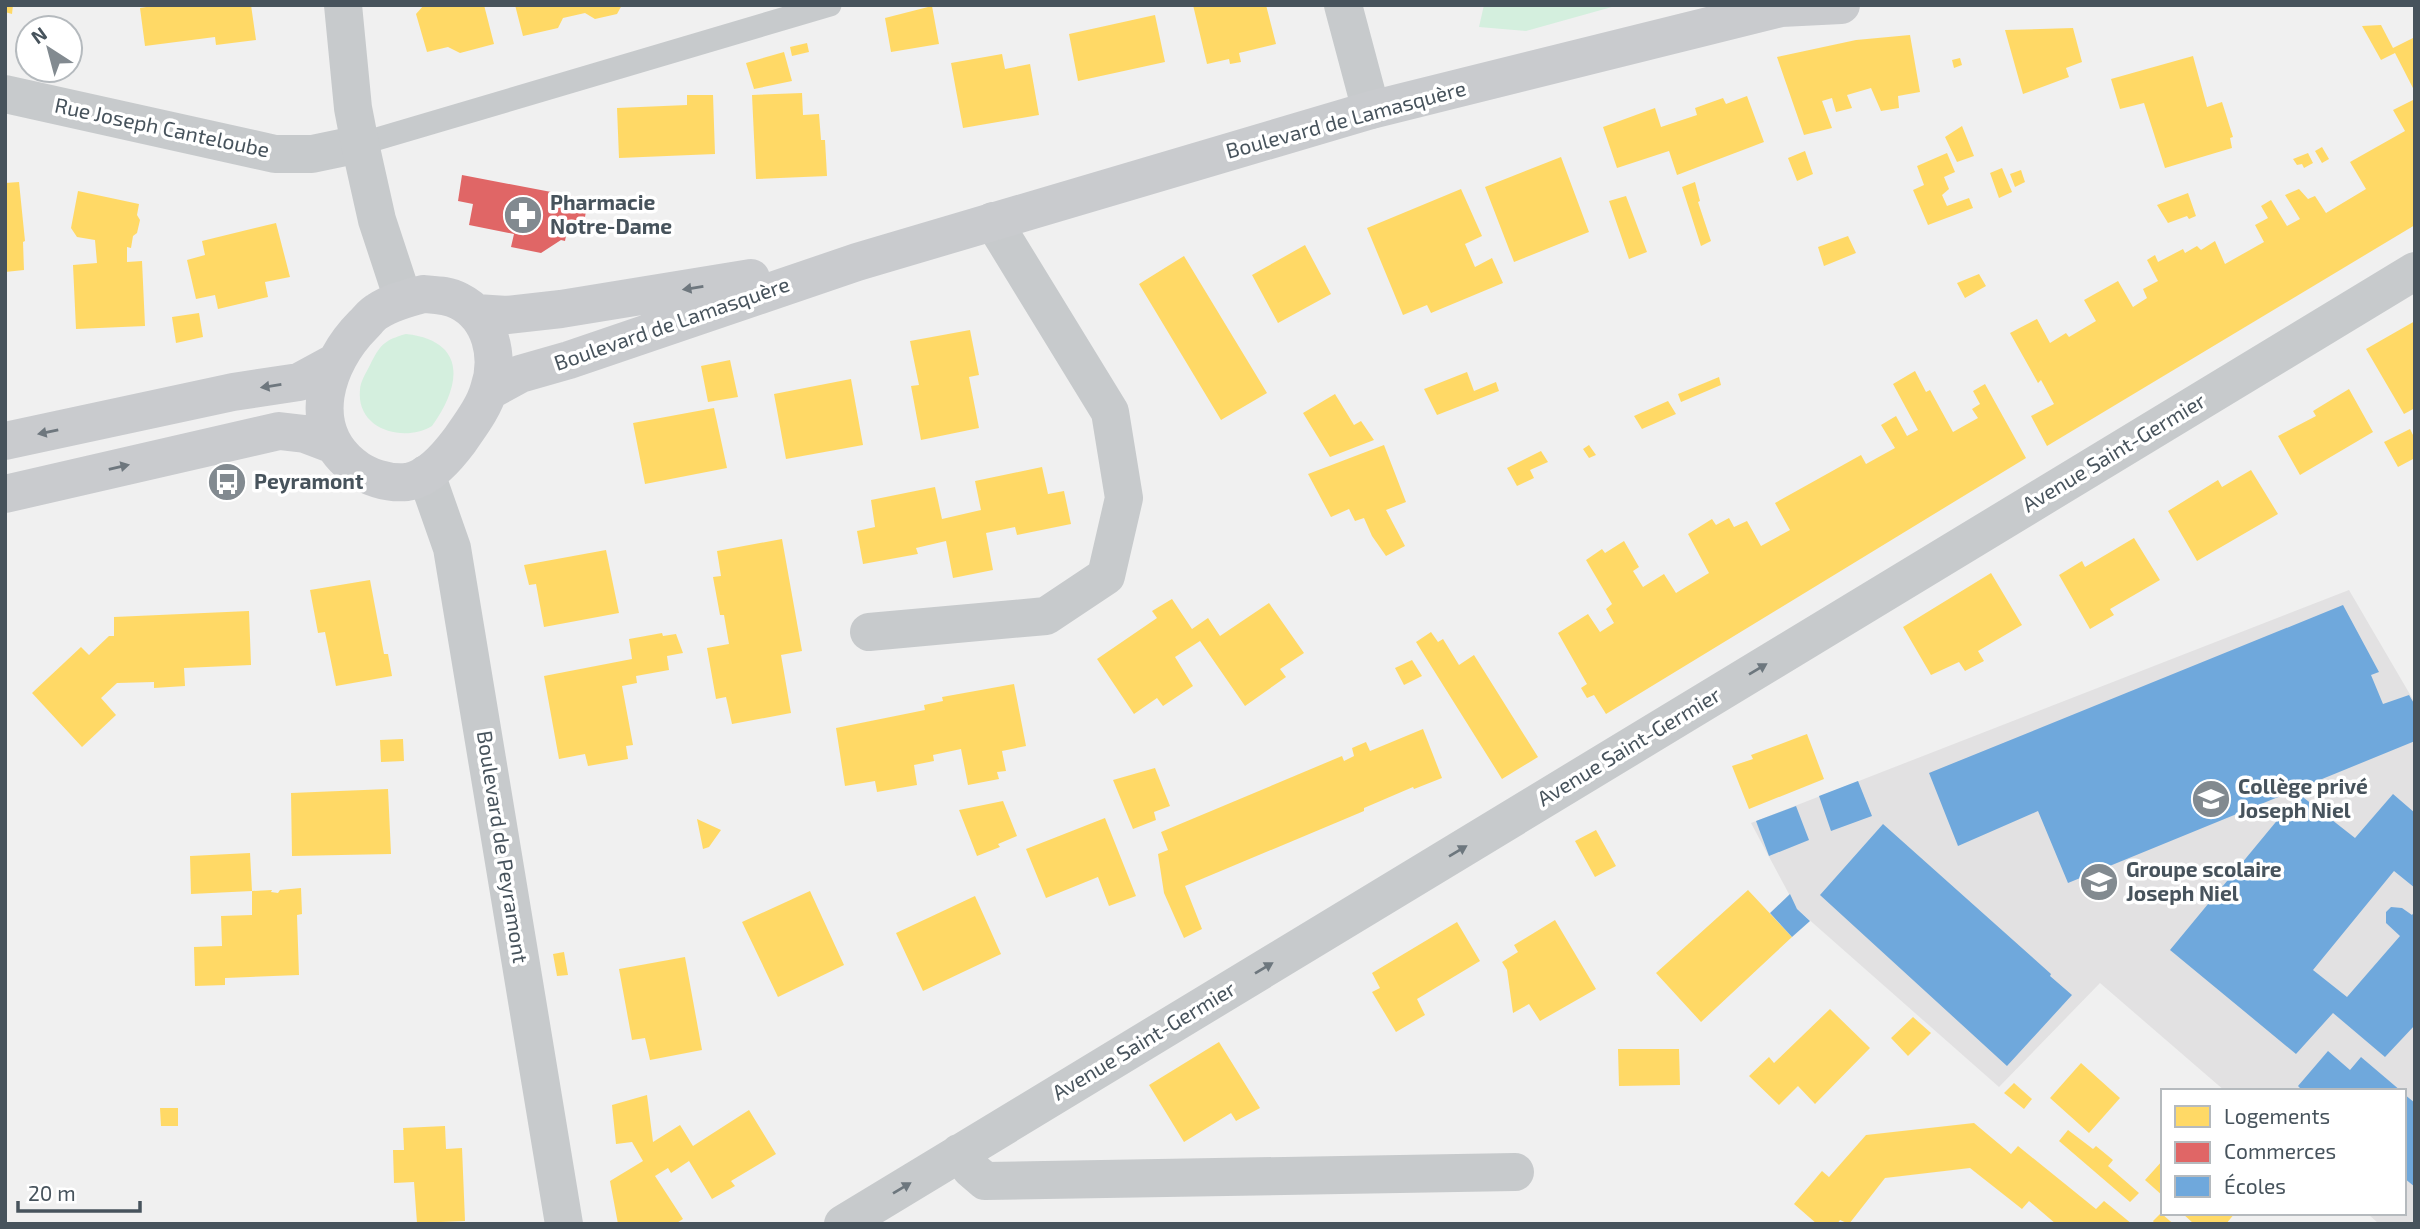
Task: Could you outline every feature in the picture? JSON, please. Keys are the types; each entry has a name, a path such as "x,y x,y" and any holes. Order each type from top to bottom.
{"main road":[{"name":"Boulevard de Lamasquère","path":"489,391 520,374 569,360 857,261 1371,110 1781,8 1841,5"},
{"name":"Boulevard de Lamasquère","path":"476,313 507,315 561,309 857,261"},
{"path":"423,294 444,296 461,302 476,313 487,330 495,369 489,391 474,420 450,453 426,474 408,482 380,480 359,471 342,457 326,426 324,402 327,380 334,363 352,336 377,311 403,299 423,294"},
{"path":"5,441 233,392 299,382 334,363"},
{"path":"5,494 279,431 305,434 334,445"}],"street":[{"path":"344,5 360,144 377,220 403,299"},
{"path":"1343,5 1371,110"},
{"name":"Rue Joseph Canteloube","path":"5,94 275,154 312,154 360,144"},
{"path":"869,632 1046,616 1106,576 1124,498 1110,412 993,221"},
{"name":"Avenue Saint-Germier","path":"843,1224 2415,271"},
{"name":"Boulevard de Peyramont","path":"426,474 452,548 564,1224"},
{"path":"959,1153 985,1181 1515,1172"}],"lane":[{"path":"360,144 830,5"}],"shaded area":[{"name":"Groupe scolaire Joseph Niel","path":"2349,590 2415,703 2415,1224 2379,1224 2369,1215 2406,1215 2406,1089 2223,1089 2100,983 1999,1087 1797,909 1751,823"}],"green space":[{"path":"1484,5 1619,5 1526,31 1479,27"},
{"path":"406,334 426,338 440,346 449,356 453,381 442,411 432,426 421,431 396,433 374,423 366,415 361,404 360,390 363,378 380,348 388,341"}],"building: Logements":[{"path":"5,5 13,5 12,14 5,12"},
{"path":"159,5 251,5 256,40 216,45 215,37 145,46 140,8"},
{"path":"424,5 484,5 494,44 460,53 448,47 427,52 416,14"},
{"path":"515,5 622,5 617,14 595,19 585,13 563,18 558,28 523,36"},
{"path":"1193,5 1266,5 1276,44 1239,53 1241,62 1230,64 1229,59 1207,64"},
{"path":"932,6 939,44 891,52 885,18"},
{"path":"1155,15 1165,62 1078,81 1069,34"},
{"path":"2381,25 2393,48 2415,37 2415,92 2395,53 2381,60 2362,26"},
{"path":"2073,28 2082,62 2066,68 2069,77 2023,94 2005,30"},
{"path":"1910,35 1920,92 1898,96 1899,108 1881,111 1871,88 1847,95 1852,108 1836,112 1832,98 1822,101 1832,128 1804,135 1777,57 1856,40"},
{"path":"807,43 809,52 792,56 790,47"},
{"path":"784,52 792,81 754,89 746,63"},
{"path":"1002,54 1005,69 1030,64 1039,115 963,128 951,63"},
{"path":"2193,56 2207,107 2222,102 2233,137 2230,138 2232,148 2165,168 2144,103 2120,109 2111,79"},
{"path":"1960,58 1962,65 1954,68 1952,60"},
{"path":"802,93 803,115 819,114 821,140 825,140 827,176 756,179 752,95"},
{"path":"687,95 713,95 715,154 619,158 617,108 687,105"},
{"path":"1747,96 1764,142 1677,175 1669,151 1617,168 1603,127 1655,108 1661,127 1697,115 1695,108 1723,98 1726,104"},
{"path":"2415,99 2415,225 2047,446 2031,416 2054,404 2041,380 2038,383 2010,333 2037,319 2050,343 2066,333 2069,337 2096,321 2084,300 2118,281 2133,307 2147,298 2143,289 2158,281 2147,260 2155,255 2158,262 2183,249 2185,253 2197,246 2201,250 2215,241 2225,264 2264,242 2255,225 2268,218 2261,206 2271,200 2287,226 2300,219 2285,195 2299,189 2308,199 2315,196 2326,213 2366,189 2350,162 2405,131 2393,110"},
{"path":"1962,126 1974,156 1957,162 1945,137"},
{"path":"2322,147 2329,159 2322,163 2315,151"},
{"path":"1805,151 1813,174 1797,181 1788,158"},
{"path":"1947,153 1955,172 1944,177 1949,189 1942,195 1947,206 1969,198 1973,208 1928,225 1913,190 1924,185 1917,166"},
{"path":"2308,153 2313,163 2304,168 2302,164 2297,165 2293,159"},
{"path":"1561,157 1589,232 1514,262 1485,187"},
{"path":"2002,168 2012,192 1999,198 1990,173"},
{"path":"2021,170 2025,182 2015,187 2010,174"},
{"path":"19,182 25,241 24,270 5,272 5,183"},
{"path":"1695,182 1700,201 1698,202 1711,241 1701,246 1682,187"},
{"path":"1461,189 1482,236 1465,244 1475,267 1492,258 1503,283 1431,313 1427,305 1403,315 1367,228"},
{"path":"78,191 139,204 137,215 140,220 131,248 127,247 127,262 142,261 145,326 76,329 73,265 97,263 95,240 77,237 71,228"},
{"path":"2188,193 2196,216 2189,219 2187,216 2168,223 2157,205"},
{"path":"1626,196 1647,252 1629,259 1609,201"},
{"path":"276,223 290,277 265,282 268,297 218,309 215,295 196,299 187,260 205,255 202,241"},
{"path":"1848,236 1856,253 1824,266 1818,247"},
{"path":"1305,245 1331,294 1278,323 1252,275"},
{"path":"1184,256 1267,393 1221,420 1139,284"},
{"path":"1979,274 1986,286 1965,298 1957,283"},
{"path":"199,313 203,337 176,343 172,317"},
{"path":"2415,321 2415,408 2404,414 2366,349"},
{"path":"970,330 979,375 969,377 979,428 921,440 911,386 919,385 910,341"},
{"path":"730,360 738,397 708,402 701,366"},
{"path":"1915,371 1926,392 1930,390 1953,432 1978,418 1972,409 1980,404 1973,391 1985,384 2026,458 1606,714 1594,695 1587,698 1581,688 1587,684 1558,633 1588,614 1600,632 1614,623 1606,609 1612,604 1586,560 1602,549 1605,553 1624,541 1639,567 1633,571 1643,587 1664,574 1676,593 1709,573 1688,534 1712,519 1716,525 1729,518 1734,527 1747,521 1761,546 1790,530 1775,503 1861,455 1866,464 1895,448 1881,425 1896,416 1907,436 1918,430 1893,384"},
{"path":"1467,372 1474,391 1496,382 1499,391 1437,415 1424,389"},
{"path":"1719,377 1721,385 1681,402 1678,394"},
{"path":"851,379 863,445 786,459 774,394"},
{"path":"2349,389 2373,432 2300,475 2278,436 2316,416 2313,411"},
{"path":"1335,394 1354,425 1361,421 1374,440 1330,457 1303,413"},
{"path":"1668,401 1676,414 1642,429 1634,416"},
{"path":"714,408 727,468 645,484 633,423"},
{"path":"2410,429 2415,439 2415,458 2398,467 2384,442"},
{"path":"1384,445 1406,502 1386,510 1405,546 1386,556 1364,518 1355,521 1349,509 1331,517 1308,474"},
{"path":"1589,445 1596,455 1589,458 1583,449"},
{"path":"1541,451 1548,462 1530,470 1534,478 1517,486 1507,468"},
{"path":"1042,467 1048,494 1064,491 1071,524 1017,535 1015,527 986,533 993,570 953,578 946,541 916,548 918,554 863,564 857,531 875,527 871,500 935,487 942,519 981,510 975,481"},
{"path":"2251,470 2278,514 2197,561 2168,511 2218,480 2222,487"},
{"path":"2134,538 2160,580 2110,609 2114,615 2090,629 2059,575 2082,561 2085,567"},
{"path":"782,539 802,651 781,655 791,713 732,724 726,697 716,699 707,648 729,644 713,577 721,576 717,551"},
{"path":"606,550 619,613 544,627 536,584 529,585 524,565"},
{"path":"1991,573 2022,625 1978,651 1984,661 1965,671 1959,662 1931,675 1903,627"},
{"path":"370,580 384,654 388,654 392,676 336,686 325,632 318,633 310,590"},
{"path":"1172,599 1192,629 1208,618 1220,636 1269,603 1304,653 1280,669 1286,677 1245,706 1200,641 1175,657 1193,686 1163,706 1157,698 1134,714 1097,659 1157,618 1152,611"},
{"path":"249,611 251,665 184,668 185,686 154,688 154,682 117,683 101,698 116,715 82,747 32,693 81,647 89,655 109,636 114,636 114,617"},
{"path":"1431,632 1438,642 1443,639 1459,665 1474,655 1538,757 1502,779 1416,642"},
{"path":"662,633 663,636 676,634 683,653 667,656 669,670 636,676 637,683 622,686 633,745 626,746 628,759 588,766 585,754 559,759 544,676 632,659 629,639"},
{"path":"1412,660 1422,676 1404,685 1395,668"},
{"path":"1014,684 1026,746 1002,751 1006,771 997,772 999,779 968,785 961,749 933,755 934,761 914,765 917,785 877,792 875,781 845,786 836,728 925,710 924,705 943,701 942,697"},
{"path":"1423,729 1442,778 1414,789 1413,787 1364,808 1364,811 1185,886 1202,929 1184,938 1164,893 1158,854 1168,850 1161,832 1342,756 1344,761 1354,756 1352,748 1366,742 1370,751"},
{"path":"1807,734 1824,779 1749,809 1732,766 1753,759 1751,755"},
{"path":"403,739 404,761 381,762 380,740"},
{"path":"1155,768 1170,806 1154,812 1156,820 1133,829 1113,780"},
{"path":"388,789 391,854 292,856 291,793"},
{"path":"1003,801 1017,836 998,844 1000,847 977,856 959,810"},
{"path":"1105,818 1136,896 1109,906 1098,877 1046,898 1026,849"},
{"path":"697,819 721,830 709,847 703,849"},
{"path":"1596,830 1616,866 1595,877 1575,841"},
{"path":"250,853 252,891 191,894 190,856"},
{"path":"301,888 302,914 297,915 299,975 225,978 225,985 195,986 194,947 222,946 221,916 252,915 252,891 272,890 271,892 278,893 280,890"},
{"path":"1748,890 1792,937 1701,1022 1656,973"},
{"path":"810,891 844,965 778,997 742,922"},
{"path":"975,896 1001,954 923,991 896,933"},
{"path":"1555,920 1596,989 1540,1021 1529,1004 1513,1013 1507,970 1502,962 1518,952 1514,945"},
{"path":"1457,922 1480,961 1417,999 1425,1015 1396,1032 1372,992 1380,988 1372,973"},
{"path":"564,952 568,975 557,976 553,954"},
{"path":"685,957 702,1050 650,1060 645,1038 632,1040 619,969"},
{"path":"1830,1009 1870,1048 1815,1104 1798,1086 1779,1105 1749,1076 1769,1057 1774,1063"},
{"path":"1913,1017 1931,1033 1908,1056 1891,1038"},
{"path":"1219,1042 1260,1108 1236,1121 1231,1113 1184,1142 1149,1085"},
{"path":"1618,1049 1679,1049 1680,1085 1619,1086"},
{"path":"2081,1063 2120,1098 2089,1133 2050,1098"},
{"path":"2014,1083 2032,1099 2024,1109 2004,1093"},
{"path":"647,1095 653,1142 680,1125 693,1146 749,1110 776,1154 731,1181 735,1186 712,1199 689,1161 671,1173 668,1168 655,1176 683,1219 675,1224 618,1224 610,1181 643,1161 632,1142 616,1144 612,1105"},
{"path":"160,1108 178,1108 178,1126 161,1126"},
{"path":"1974,1123 2011,1154 2018,1146 2096,1209 2104,1201 2132,1224 2056,1224 2029,1201 2022,1209 1970,1168 1885,1178 1849,1224 1840,1220 1837,1224 1817,1224 1794,1204 1822,1171 1829,1177 1866,1135"},
{"path":"445,1126 446,1149 462,1148 465,1221 417,1223 414,1182 394,1183 393,1150 404,1150 403,1128"},
{"path":"2068,1130 2093,1149 2096,1146 2113,1160 2108,1166 2139,1193 2130,1202 2059,1141"},
{"path":"2161,1162 2161,1194 2145,1180"},
{"path":"2161,1213 2174,1224 2155,1224 2153,1221"},
{"path":"2184,1215 2233,1215 2226,1224 2194,1224"}],"building: Commerces":[{"path":"462,175 588,199 584,223 569,220 565,241 561,240 541,253 511,247 514,234 469,225 473,204 458,201"}],"building: Écoles":[{"path":"2343,605 2379,672 2371,675 2383,704 2409,695 2415,705 2415,741 2068,883 2038,811 1958,846 1929,773"},
{"path":"1858,781 1872,816 1831,831 1819,796"},
{"path":"2299,794 2355,838 2393,794 2415,813 2415,888 2394,871 2313,970 2347,997 2400,936 2386,923 2386,912 2391,907 2402,908 2412,915 2415,911 2415,1025 2385,1057 2333,1013 2296,1054 2170,950"},
{"path":"1796,806 1809,840 1769,856 1756,821"},
{"path":"1883,824 2072,995 2007,1066 1820,895"},
{"path":"1790,894 1797,909 1810,921 1792,937 1770,913"},
{"path":"2328,1051 2350,1070 2361,1057 2399,1089 2301,1089 2298,1086"},
{"path":"2406,1096 2415,1103 2415,1187 2406,1180"}],"place":[{"name":"Pharmacie Notre-Dame","path":"523,215"},
{"name":"Peyramont","path":"227,482"},
{"name":"Collège privé Joseph Niel","path":"2211,799"},
{"name":"Groupe scolaire Joseph Niel","path":"2099,882"}]}
